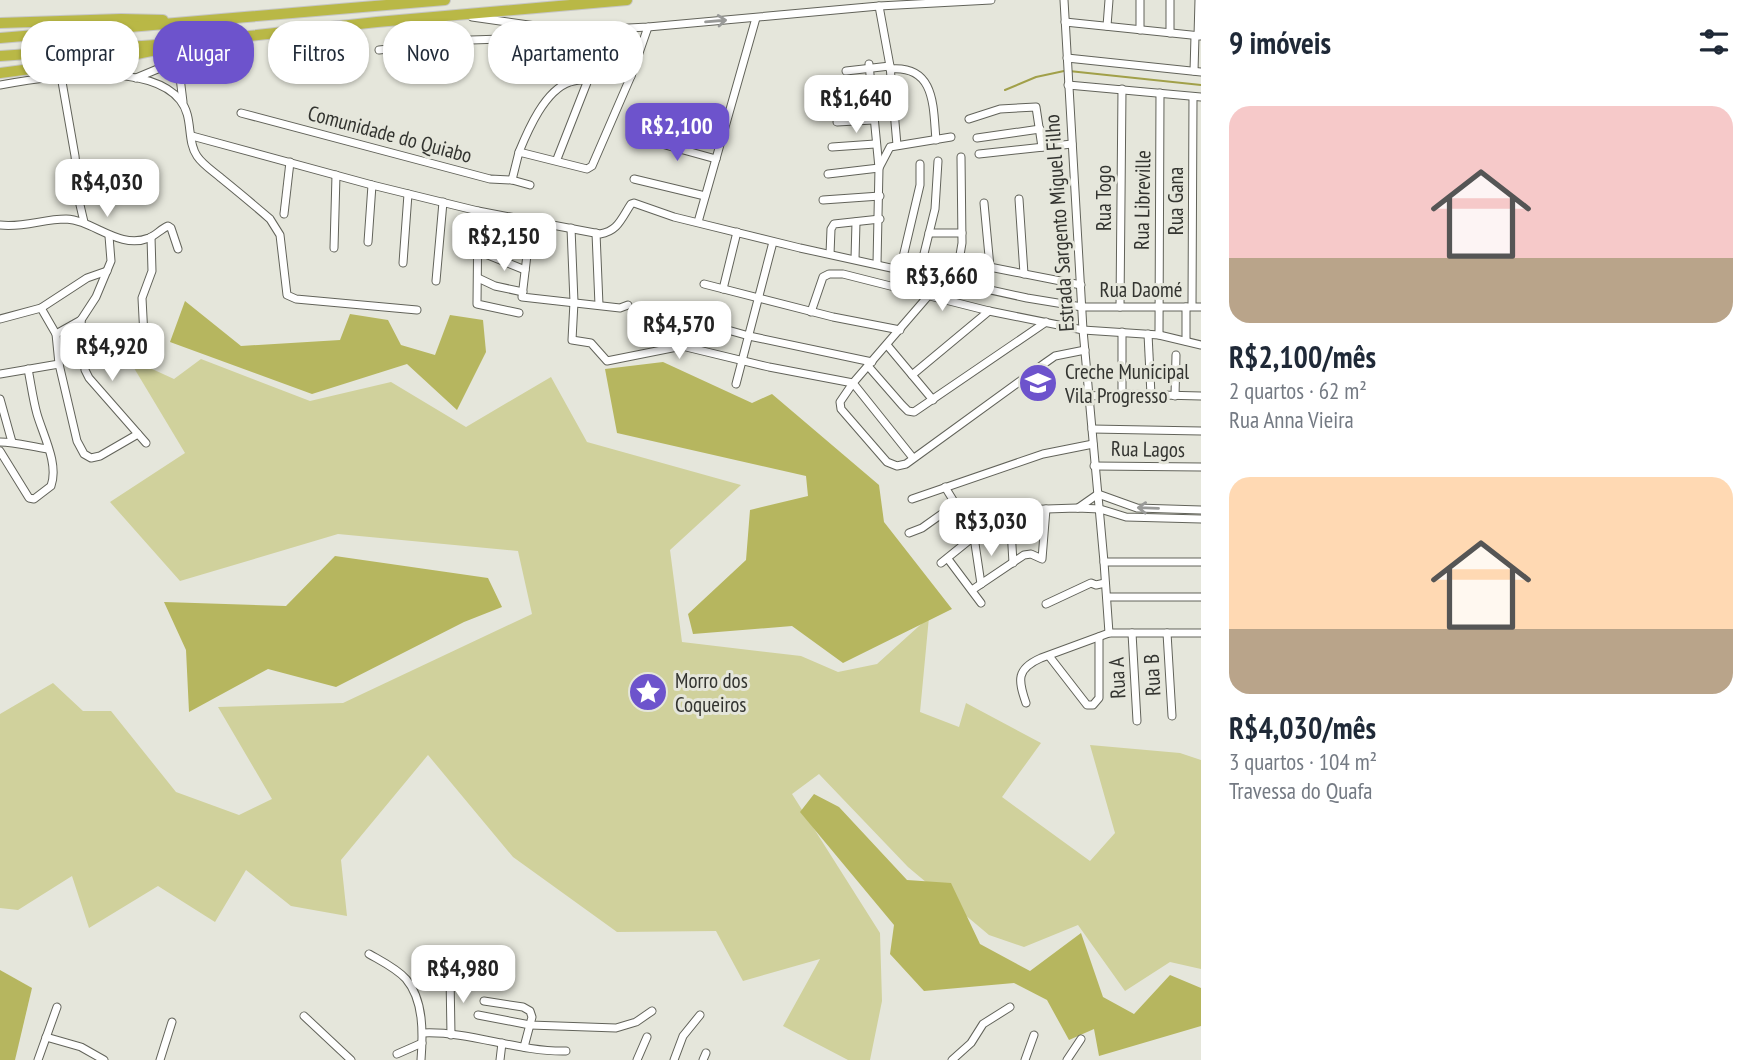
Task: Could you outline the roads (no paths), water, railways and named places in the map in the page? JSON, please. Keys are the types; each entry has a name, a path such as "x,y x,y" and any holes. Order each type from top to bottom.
{"highway":[{"path":"208,21 445,0"},
{"path":"254,35 627,0"},
{"path":"0,23 143,18 169,21"},
{"path":"0,38 153,26"},
{"path":"0,56 153,45"},
{"path":"0,73 21,70"}],"street":[{"path":"643,27 879,6 991,0"},
{"name":"Estrada Sargento Miguel Filho","path":"1064,0 1083,330 1109,634"},
{"path":"1107,26 1109,0"},
{"path":"1140,0 1140,30"},
{"path":"1170,0 1170,33"},
{"path":"1067,67 1198,71 1199,0"},
{"path":"879,6 890,68 897,145"},
{"path":"455,15 498,21"},
{"path":"698,222 756,18"},
{"path":"1065,22 1198,36"},
{"path":"643,41 648,27"},
{"path":"379,50 488,39"},
{"path":"870,66 880,196 880,265 876,282"},
{"path":"846,71 870,66 902,68 918,74 932,97 936,140"},
{"path":"139,80 165,88 183,103"},
{"path":"0,85 21,82"},
{"path":"62,84 84,222"},
{"path":"180,84 198,157 275,224 280,235 287,295 296,299 417,310"},
{"path":"512,180 531,124 553,94 568,84"},
{"path":"557,159 586,84"},
{"path":"518,156 557,159 587,169 594,163 628,84"},
{"path":"1068,85 1197,97"},
{"name":"Rua Togo","path":"1120,307 1122,89"},
{"name":"Rua Libreville","path":"1159,335 1160,93"},
{"path":"841,99 872,95"},
{"name":"Rua Gana","path":"1186,341 1197,97"},
{"path":"969,119 1000,109 1033,106 1038,110 1042,147"},
{"name":"Comunidade do Quiabo","path":"241,113 490,179 512,180 530,185"},
{"path":"837,122 873,120"},
{"path":"977,138 1040,128"},
{"path":"192,136 478,211 596,233 599,305"},
{"path":"879,167 887,151 897,145 951,137"},
{"path":"647,139 716,159"},
{"path":"832,147 875,144"},
{"path":"979,154 1072,144"},
{"path":"951,282 959,261 962,233 961,157"},
{"path":"919,274 937,195 938,160"},
{"path":"284,214 290,162"},
{"path":"900,270 920,185 920,164"},
{"path":"828,174 879,167"},
{"path":"334,248 336,174"},
{"path":"634,179 705,196"},
{"path":"368,242 372,185"},
{"path":"403,263 408,194"},
{"path":"822,200 880,196"},
{"path":"1019,199 1024,274"},
{"path":"436,281 443,202"},
{"name":"Rua Daomé","path":"596,233 616,229 634,203 663,214 774,242 951,282 1082,307 1201,307"},
{"path":"984,203 990,267"},
{"path":"478,211 477,304 519,313"},
{"path":"0,225 23,225 65,219 84,222 109,236 135,240 151,237 166,226 169,227 178,249"},
{"path":"830,254 834,224 880,219"},
{"path":"531,220 522,297 620,308 628,305"},
{"path":"855,259 856,222"},
{"path":"570,228 574,302 572,340 591,343 607,361 682,346 853,383 913,458"},
{"path":"723,289 737,232"},
{"path":"929,233 962,233"},
{"path":"56,334 81,320 96,297 111,256 109,236"},
{"path":"497,236 528,243"},
{"path":"144,337 142,299 152,271 151,237"},
{"path":"736,384 774,242"},
{"path":"478,251 525,270"},
{"path":"959,261 1081,285"},
{"path":"0,318 41,308 87,278 107,271"},
{"path":"811,312 820,281 828,274 843,274 989,311 1083,330 1159,335 1201,345"},
{"path":"478,278 495,286 523,292"},
{"path":"704,284 811,312 900,330"},
{"path":"929,295 853,383 840,402 845,413 887,462 899,466 913,458 1055,356 1085,351"},
{"path":"41,308 56,334 59,365 77,441 87,457 100,456 138,434"},
{"path":"912,375 989,311"},
{"path":"81,320 85,370 89,378 146,443"},
{"path":"696,321 870,364 902,405 908,411 914,412 1046,322"},
{"path":"1122,332 1122,394"},
{"path":"1148,334 1151,396"},
{"path":"887,345 933,400"},
{"path":"1175,396 1176,355"},
{"path":"0,374 59,365"},
{"path":"0,451 29,498 34,499 53,482 48,449 38,418 28,369"},
{"path":"1090,396 1201,395"},
{"path":"0,399 12,442"},
{"path":"1092,429 1201,431"},
{"path":"0,442 48,449"},
{"path":"912,499 1043,454 1093,444"},
{"name":"Rua Lagos","path":"1094,466 1201,467"},
{"path":"909,533 922,528 953,506 953,500 945,487"},
{"path":"1077,508 1098,495 1137,508 1201,510"},
{"path":"981,603 945,561 998,517 1010,512 1077,508 1100,509 1126,517 1201,519"},
{"path":"972,590 1028,554 1042,558 1046,509"},
{"path":"1010,512 1013,563"},
{"path":"974,537 981,584"},
{"path":"1104,562 1201,562"},
{"path":"1046,604 1091,583 1105,583"},
{"path":"1107,597 1201,597"},
{"name":"Rua A","path":"1132,633 1137,721"},
{"name":"Rua B","path":"1167,633 1172,716"},
{"path":"1026,703 1020,675 1032,662 1109,634 1201,633"},
{"path":"1049,656 1087,705 1093,705 1099,698 1099,637"},
{"path":"369,954 406,980 413,991 422,1033 421,1060"},
{"path":"450,975 451,1035"},
{"path":"484,1001 523,1007 532,1014 524,1047"},
{"path":"38,1060 57,1007"},
{"path":"952,1060 974,1040 983,1024 1010,1007"},
{"path":"478,1015 530,1025 616,1028 636,1022 652,1011"},
{"path":"674,1060 683,1036 700,1015"},
{"path":"304,1016 351,1060"},
{"path":"160,1060 172,1022"},
{"path":"422,1033 566,1051"},
{"path":"1025,1060 1034,1035"},
{"path":"46,1037 81,1048 104,1060"},
{"path":"637,1060 647,1037"},
{"path":"1067,1060 1081,1039"},
{"path":"397,1054 422,1043"},
{"path":"500,1060 502,1043"}],"waterway":[{"path":"1005,90 1036,77 1064,71"},
{"path":"1069,71 1201,85"}],"place":[{"name":"Creche Municipal Vila Progresso","path":"1038,383"},
{"name":"Morro dos Coqueiros","path":"648,692"}]}
